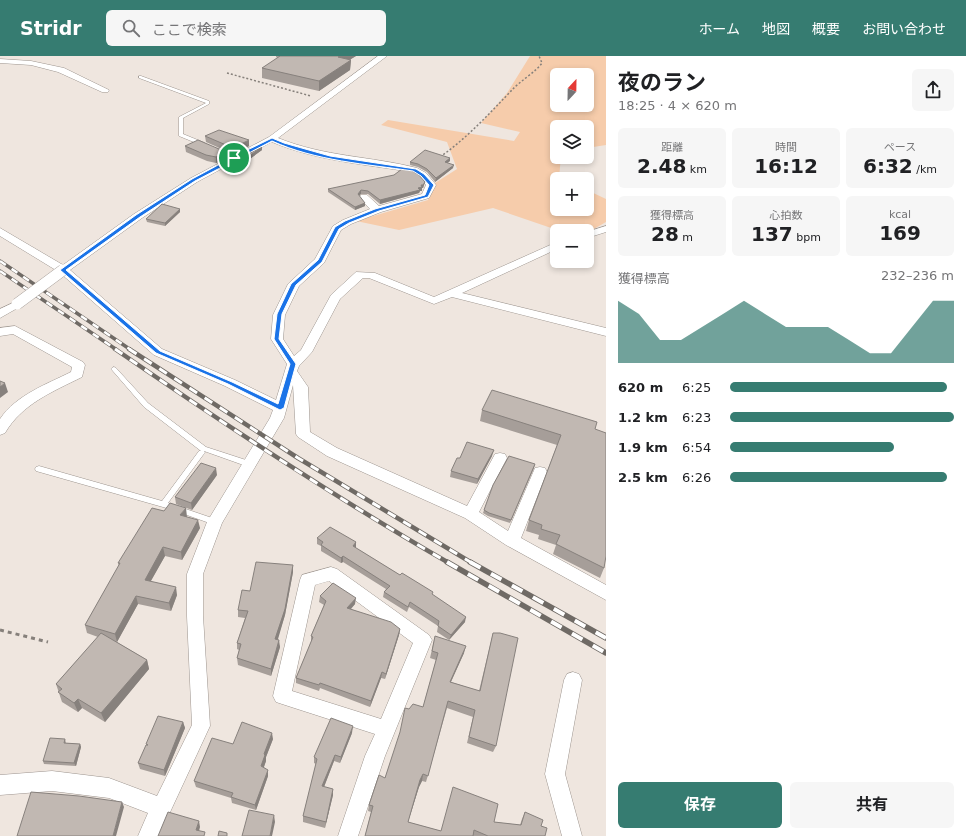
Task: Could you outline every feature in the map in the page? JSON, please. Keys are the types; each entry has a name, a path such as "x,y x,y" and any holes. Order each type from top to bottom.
{"street":[{"path":"0,314 17,304 138,216 194,180 272,139 383,56"},
{"path":"0,61 31,63 61,70 105,90"},
{"path":"272,139 283,144 330,157 404,168 419,172 431,185 426,196 377,210 347,222 337,228 320,261 294,284 279,314 277,339 301,387 304,434 332,452 470,514 512,541 606,593"},
{"path":"364,197 377,210"},
{"path":"594,233 606,229"},
{"path":"0,231 63,270 158,352 230,383 280,408"},
{"path":"148,836 201,726 195,616 195,574 215,522 277,418 292,367 306,352 335,297 360,274 371,275 434,301 550,248"},
{"path":"452,294 606,332"},
{"path":"0,332 16,330 79,365 77,374 26,400 3,423 0,430"},
{"path":"470,514 500,458"},
{"path":"512,541 540,472"},
{"path":"348,836 386,729 423,640 331,574 308,580 282,696 386,729"},
{"path":"572,836 555,774 573,680"},
{"path":"0,785 52,780 108,788 161,808"}],"lane":[{"path":"140,76 208,102 181,117 181,134 207,146"},
{"path":"214,149 234,158"},
{"path":"114,369 146,404 204,449 249,464"},
{"path":"163,505 201,453"},
{"path":"39,469 163,505 215,522"}],"path":[{"path":"419,172 461,142 471,130 483,121 512,90 528,75 539,68 542,63 539,56"},
{"path":"228,72 325,99"},
{"path":"0,630 48,642"}],"shaded area":[{"path":"530,56 606,56 606,145 594,147 594,120 550,120 550,164 560,164 560,172 550,172 550,216 594,216 594,193 606,199 606,222 594,229 594,224 550,224 550,228 493,208 399,230 356,221 428,200 435,183 457,169 447,142 381,125 388,120 514,141 520,132 481,123 507,93"}],"building":[{"path":"280,56 340,56 338,57 351,60 319,81 262,68"},
{"path":"219,130 249,140 233,148 205,136"},
{"path":"198,140 226,152 216,157 206,155 185,146"},
{"path":"262,147 235,166 229,164"},
{"path":"425,150 450,158 445,162 454,165 436,178 427,169 410,162"},
{"path":"402,169 411,170 419,175 425,182 421,185 422,187 418,188 420,190 380,200 368,191 361,190 358,194 365,203 355,207 328,189 394,175"},
{"path":"162,204 180,209 165,223 146,219"},
{"path":"0,381 5,383 0,387"},
{"path":"492,390 597,422 595,429 606,433 606,556 604,568 556,544 560,535 541,529 542,525 529,520 561,435 482,410"},
{"path":"467,442 494,450 478,479 451,471 457,458 460,458"},
{"path":"509,456 535,464 511,520 484,510 493,485"},
{"path":"201,463 216,468 191,503 175,497"},
{"path":"170,503 186,508 180,515 198,520 181,552 163,547 145,580 176,587 169,603 136,596 115,634 85,625 120,563 118,563 152,508 164,511"},
{"path":"330,527 356,542 353,546 400,575 402,573 433,592 432,594 466,617 451,635 438,626 439,621 410,602 408,607 384,592 390,586 343,556 341,558 321,545 323,542 317,538"},
{"path":"256,562 293,565 285,609 275,639 279,640 271,669 237,658 241,644 237,643 248,611 238,610 242,590 250,591"},
{"path":"333,583 356,598 347,608 391,622 400,629 386,674 382,672 371,701 320,683 319,685 296,678 313,637 311,636 326,601 320,596"},
{"path":"101,633 147,660 101,713 78,699 74,703 58,692 62,689 56,684"},
{"path":"493,633 500,633 518,638 496,746 469,737 475,710 448,701 428,776 423,774 420,780 408,822 441,831 453,787 498,804 494,822 521,825 525,812 543,820 541,826 547,828 545,836 488,836 474,830 473,836 365,836 373,806 369,805 379,775 385,778 400,732 405,708 409,709 413,704 423,707 438,653 432,651 435,636 466,646 450,682 480,691"},
{"path":"158,716 183,722 164,770 138,763 146,745 148,745 146,744"},
{"path":"331,718 353,726 341,757 335,755 322,786 333,789 326,822 303,816 317,759 314,757"},
{"path":"242,722 272,733 261,766 268,770 255,805 231,797 233,793 194,781 212,738 233,744"},
{"path":"50,738 65,739 64,743 80,744 74,763 43,761"},
{"path":"31,792 79,796 122,802 113,836 17,836"},
{"path":"249,810 274,815 270,836 242,836"},
{"path":"168,812 199,821 196,830 205,832 204,836 158,836"},
{"path":"219,831 227,833 227,836 218,836"}],"railway":[{"path":"0,261 131,350"},
{"path":"0,271 117,350"},
{"path":"115,349 280,459 406,538 449,563"},
{"path":"129,349 298,458 472,563"},
{"path":"447,562 606,653"},
{"path":"470,562 606,638"}],"route":[{"path":"272,139 283,144 330,157 414,170 423,175 431,185 426,196 377,210 347,222 337,228 320,261 294,284 279,314 277,339 293,364 280,408 230,383 158,352 63,270 138,216 194,180 234,158 272,139"}]}
